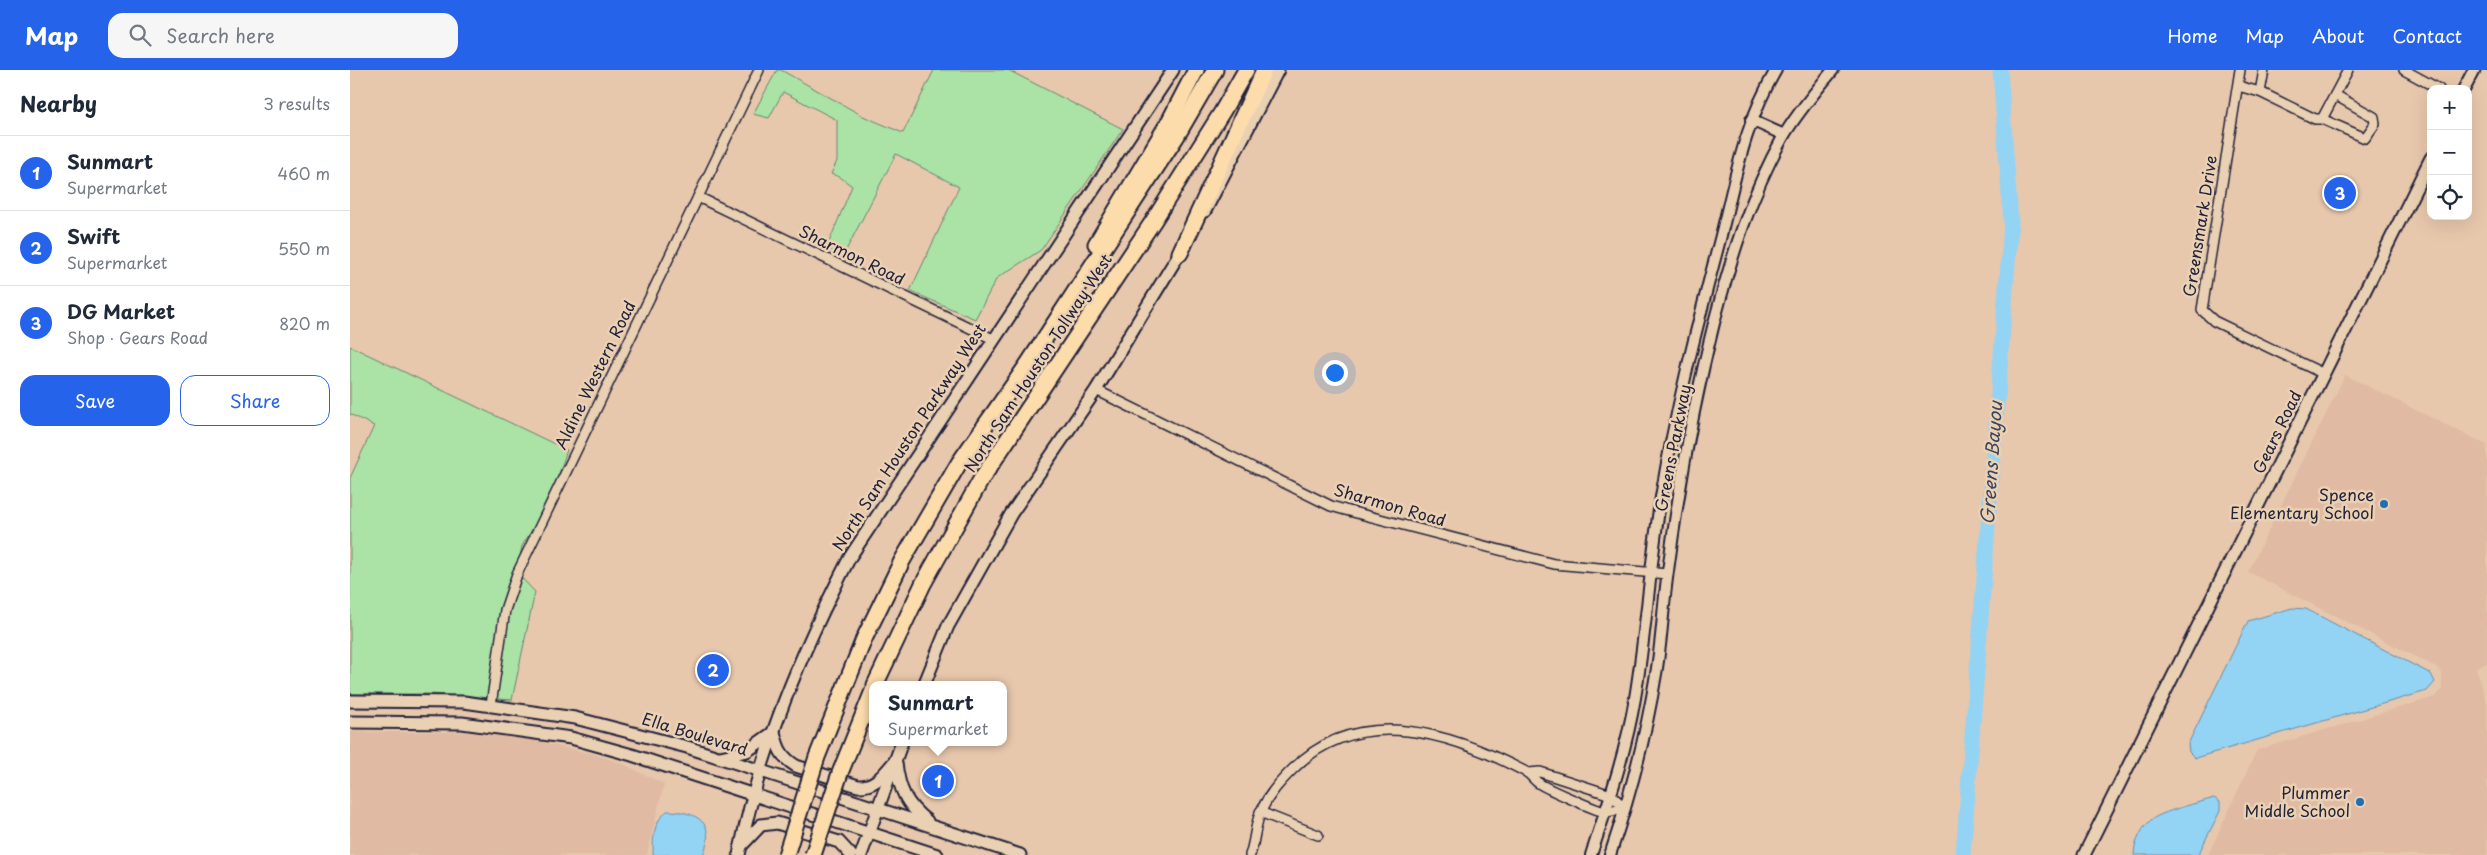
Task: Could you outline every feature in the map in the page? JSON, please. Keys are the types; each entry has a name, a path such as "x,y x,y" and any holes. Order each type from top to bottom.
{"highway":[{"path":"786,855 817,758 864,639 902,561 959,463 1028,364 1116,208 1170,120 1196,70"},
{"name":"North Sam Houston Tollway West","path":"1028,364 1176,137 1215,70"},
{"name":"North Sam Houston Tollway West","path":"878,681 922,584 982,478 1154,220 1246,70"},
{"path":"1180,253 1264,70"},
{"path":"814,855 840,772 869,700"}],"main road":[{"name":"North Sam Houston Parkway West","path":"740,850 753,795 790,685 815,624 850,557 1173,70"},
{"path":"926,681 948,626 968,586 1010,514 1096,390 1217,193 1278,70"},
{"path":"2466,85 2474,70"},
{"name":"Gears Road","path":"2084,855 2427,166"},
{"name":"Ella Boulevard","path":"350,701 430,701 491,705 575,718 675,743 760,772 949,831 1008,853 1020,855"},
{"path":"489,726 491,705"},
{"path":"350,722 429,722 489,726 571,738 606,747 932,854"},
{"path":"718,758 747,751 774,732 779,751 796,766 858,786 868,786 879,779 895,761"},
{"path":"861,855 901,746"},
{"path":"895,761 900,787 905,800 917,814 932,824 949,831"},
{"path":"740,850 761,825 777,823 839,842 851,855"},
{"path":"903,855 932,854"}],"street":[{"name":"Aldine Western Road","path":"491,705 505,610 518,574 759,70"},
{"name":"Greens Parkway","path":"1591,855 1628,734 1635,698 1650,573 1673,429 1689,356 1740,151 1759,98 1776,70"},
{"name":"Greens Parkway","path":"1610,855 1642,746 1652,700 1661,644 1667,574 1689,433 1723,290 1742,227 1784,135 1833,70"},
{"name":"Greensmark Drive","path":"2240,70 2202,310 2214,321 2324,374"},
{"path":"2260,92 2264,70"},
{"path":"2322,119 2348,70"},
{"path":"2404,70 2432,85"},
{"path":"2238,86 2260,92 2315,119 2322,119 2365,138 2375,124 2374,117 2335,96"},
{"path":"1752,120 1784,135"},
{"name":"Sharmon Road","path":"698,197 993,339"},
{"name":"Sharmon Road","path":"1096,390 1331,506 1554,564 1667,574"},
{"path":"1635,698 1652,700"},
{"path":"1252,853 1260,812 1274,789 1304,758 1331,743 1358,734 1389,730 1414,730 1445,737 1500,759 1529,773 1538,784 1605,812 1625,808"},
{"path":"1529,773 1540,772 1610,795 1625,808"},
{"path":"1260,812 1318,835"}],"shaded area":[{"path":"2345,375 2487,445 2487,663 2476,667 2487,704 2487,855 2208,855 2257,750 2435,697 2442,689 2442,673 2436,667 2248,572"},
{"path":"350,732 468,732 525,739 594,754 621,763 664,784 647,855 350,855"}],"green space":[{"path":"777,70 781,70 863,116 903,133 934,70 1008,70 1123,129 1041,250 997,278 975,319 910,291 959,187 896,154 842,258 827,247 852,186 840,177 831,174 837,161 837,120 783,92 769,118 753,114"},
{"path":"350,346 567,450 551,499 522,546 517,573 535,592 512,700 431,694 350,694 350,478 374,426 350,414"}],"water":[{"path":"2292,608 2306,609 2431,674 2435,682 2427,691 2195,758 2189,752 2188,744 2248,621"},
{"path":"2214,798 2220,802 2220,811 2198,855 2134,855 2140,834 2150,821 2167,812"},
{"path":"667,811 687,813 702,821 708,835 703,855 653,855 656,825"}],"waterway":[{"name":"Greens Bayou","path":"1963,855 2011,223 2000,70"}],"place":[{"name":"DG Market","path":"2340,193"},
{"name":"Spence Elementary School","path":"2384,504"},
{"name":"Swift","path":"713,670"},
{"name":"Sunmart","path":"938,781"},
{"name":"Plummer Middle School","path":"2360,802"}]}
